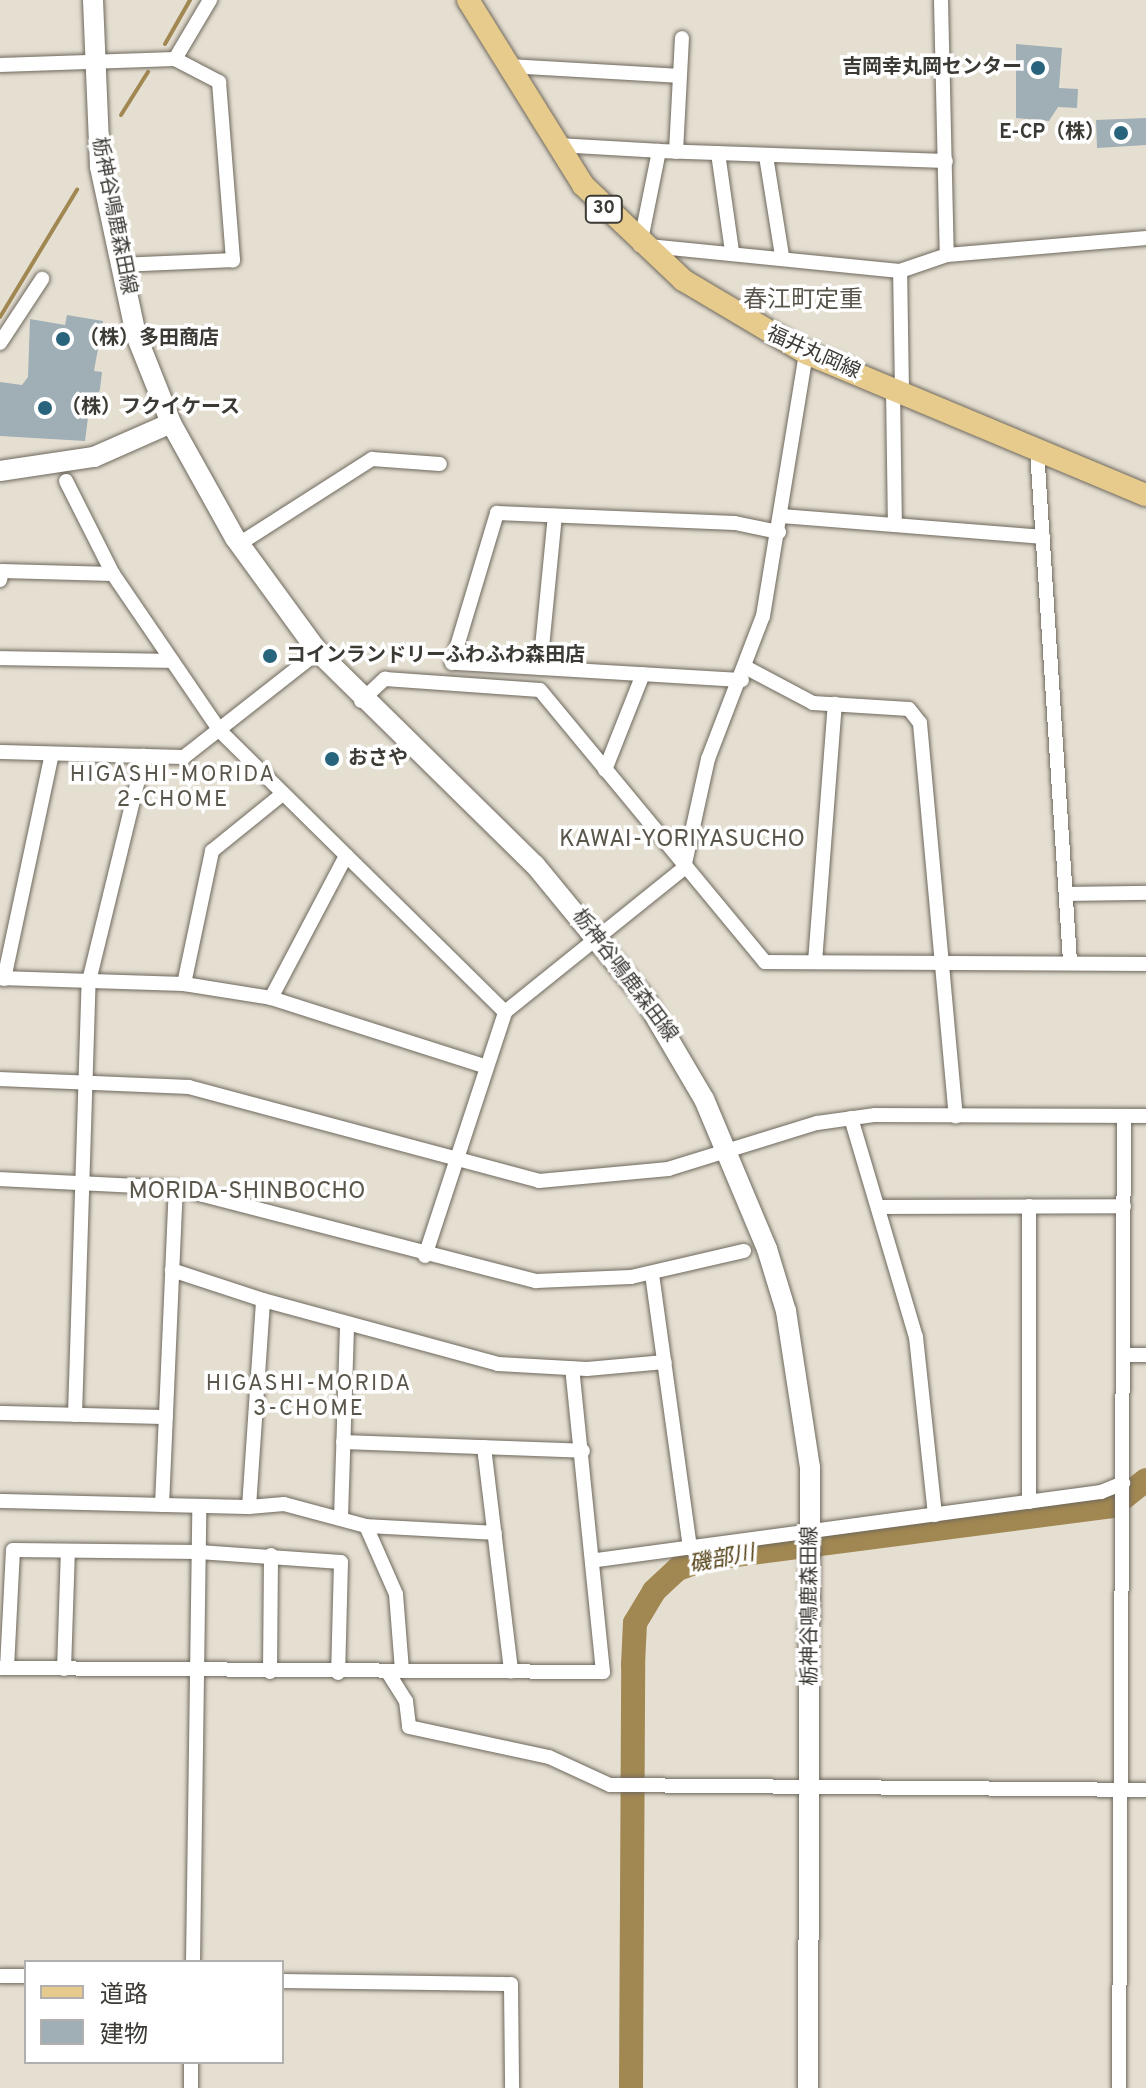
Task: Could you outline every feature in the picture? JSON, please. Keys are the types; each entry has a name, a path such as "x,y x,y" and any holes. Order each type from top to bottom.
{"main road":[{"name":"栃神谷鳴鹿森田線","path":"93,0 93,61 100,167 136,335 171,423 239,544 318,652 361,701 535,865 598,936 680,1052 728,1147 786,1311 810,1467 812,1531 808,2088"},
{"name":"福井丸岡線","path":"468,0 553,145 640,245 725,309 806,353 1146,495"},
{"path":"0,471 94,457 171,423"}],"street":[{"path":"175,59 210,0"},
{"path":"941,0 947,255"},
{"path":"676,152 682,38"},
{"path":"0,65 175,59 219,82 233,260 120,265"},
{"path":"506,66 679,76"},
{"path":"553,145 946,161"},
{"path":"659,151 640,245 732,251 900,271 947,255 1146,238"},
{"path":"718,153 732,251"},
{"path":"766,156 782,256"},
{"path":"895,525 900,271"},
{"path":"0,343 42,279"},
{"path":"425,1256 484,1066 505,1012 684,868 708,759 744,674 779,532 806,353"},
{"path":"1037,450 1070,894 1070,962"},
{"path":"239,544 372,459 440,464"},
{"path":"66,481 113,574 220,731 280,796 346,856 505,1012"},
{"path":"779,532 735,523 497,513 452,663 643,674 744,674 813,703 909,709 920,723 956,1116"},
{"path":"540,668 555,516"},
{"path":"782,516 1043,537"},
{"path":"1,574 113,574"},
{"path":"0,752 184,757 318,652"},
{"path":"0,658 170,661"},
{"path":"605,770 643,674"},
{"path":"361,701 385,679 540,690 684,868 765,962 1146,964"},
{"path":"815,962 835,704"},
{"path":"52,754 2,978 184,984 271,998 484,1066"},
{"path":"75,1415 89,981 144,756"},
{"path":"184,984 212,851 280,796"},
{"path":"271,998 346,856"},
{"path":"1070,894 1146,893"},
{"path":"0,1079 189,1087 256,1101 455,1163 539,1181 592,1180 668,1169 728,1147 851,1118 1146,1116"},
{"path":"1119,2088 1124,1116"},
{"path":"851,1118 883,1207 916,1337 935,1515"},
{"path":"0,1179 176,1188 425,1256 536,1281 652,1274 744,1251"},
{"path":"162,1505 176,1188"},
{"path":"1029,1206 1029,1502"},
{"path":"883,1207 1124,1206"},
{"path":"172,1270 347,1326 460,1358 572,1369 665,1362"},
{"path":"652,1274 690,1548"},
{"path":"249,1507 263,1300"},
{"path":"341,1518 347,1326"},
{"path":"1123,1355 1146,1355"},
{"path":"338,1673 341,1562 199,1552 13,1550 4,1668 338,1673 603,1672 597,1560 572,1369"},
{"path":"0,1413 166,1417"},
{"path":"343,1442 583,1451"},
{"path":"484,1447 511,1671"},
{"path":"597,1560 1029,1502 1123,1483"},
{"path":"0,1501 199,1507 284,1504 366,1526 495,1533"},
{"path":"193,1960 199,1507"},
{"path":"366,1526 396,1594 395,1672 406,1701 409,1727 549,1757 610,1785 810,1792 1146,1790"},
{"path":"64,1669 68,1551"},
{"path":"270,1672 271,1555"},
{"path":"0,1976 24,1976"},
{"path":"284,1981 511,1984 512,2088"},
{"path":"191,2064 191,2088"}],"building":[{"name":"吉岡幸丸岡センター","path":"1016,44 1062,48 1059,88 1078,89 1077,108 1058,107 1049,121 1016,118"},
{"name":"E-CP（株）","path":"1146,118 1146,145 1097,148 1096,120"},
{"path":"67,315 103,321 94,371 102,372 100,389 96,402 90,402 85,441 0,436 0,382 22,385 28,377 30,319 65,325"}],"waterway":[{"path":"165,44 190,0"},
{"path":"121,115 148,72"},
{"path":"0,317 77,190"},
{"name":"磯部川","path":"631,2088 633,1665 635,1623 654,1591 678,1569 705,1559 1113,1506 1146,1480"}],"place":[{"name":"吉岡幸丸岡センター","path":"1038,68"},
{"name":"E-CP（株）","path":"1121,133"},
{"name":"（株）多田商店","path":"63,339"},
{"name":"（株）フクイケース","path":"45,408"},
{"name":"コインランドリーふわふわ森田店","path":"270,656"},
{"name":"おさや","path":"332,759"}],"district":[{"name":"春江町定重","path":"803,302"},
{"name":"HIGASHI-MORIDA 2-CHOME","path":"173,788"},
{"name":"KAWAI-YORIYASUCHO","path":"682,841"},
{"name":"MORIDA-SHINBOCHO","path":"247,1193"},
{"name":"HIGASHI-MORIDA 3-CHOME","path":"309,1396"}]}
